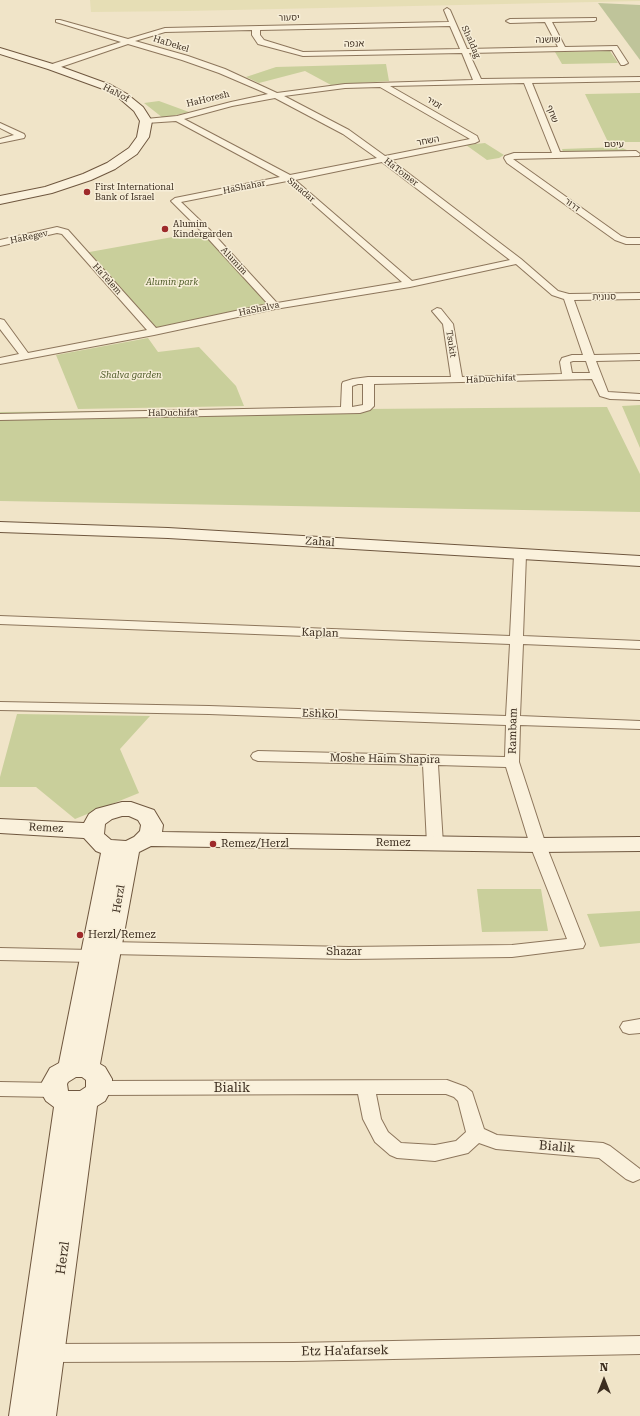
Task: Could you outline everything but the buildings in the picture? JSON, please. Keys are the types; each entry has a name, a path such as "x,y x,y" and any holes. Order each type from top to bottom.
{"street":[{"name":"Shaldag","path":"447,10 478,82"},
{"path":"510,21 594,19"},
{"path":"547,20 563,49"},
{"name":"HaDekel","path":"58,21 201,64 276,95"},
{"name":"יסעור","path":"52,67 165,30 452,24"},
{"name":"אנפה","path":"256,28 257,38 261,42 303,54 465,52"},
{"name":"שושנה","path":"465,52 614,48 624,63"},
{"name":"HaNof","path":"0,51 52,67 106,87 123,96 139,109 146,120"},
{"name":"HaHoresh","path":"146,120 177,118 231,104 276,95 333,87 381,84 640,79"},
{"name":"שחף","path":"527,81 557,149"},
{"name":"זמיר","path":"381,84 474,138 475,141"},
{"name":"HaTomer","path":"276,95 346,132 518,261 555,293 568,297"},
{"name":"Smadar","path":"177,118 288,178 410,284"},
{"path":"0,200 27,195 69,183 121,160 133,152 140,143 144,136 146,120"},
{"path":"0,125 21,136 0,141"},
{"name":"השחר","path":"385,160 475,141"},
{"name":"עיטם","path":"621,145 631,147 638,159"},
{"name":"עיטם","path":"508,158 557,149 638,159"},
{"name":"דרור","path":"508,158 510,161 618,238 626,241 640,241"},
{"name":"HaShahar","path":"175,201 385,160"},
{"name":"Alumim","path":"175,201 206,231 275,306"},
{"name":"HaRegev","path":"0,243 57,230"},
{"name":"HaTelem","path":"57,230 65,232 154,332"},
{"name":"HaShalva","path":"0,361 154,332 275,306 410,284 518,261"},
{"name":"סנונית","path":"568,297 640,296"},
{"path":"568,297 600,389 604,394 610,396 640,397"},
{"name":"Tsukit","path":"437,311 448,324 457,380"},
{"path":"0,322 25,356"},
{"path":"567,376 566,360 640,357"},
{"name":"HaDuchifat","path":"346,410 347,384 357,381 595,376"},
{"name":"HaDuchifat","path":"0,417 360,410 369,406 368,380"},
{"name":"Zahal","path":"0,527 168,533 520,555 640,560"},
{"name":"Rambam","path":"520,555 512,721 512,762 537,840 577,944"},
{"name":"Kaplan","path":"0,620 640,645"},
{"name":"Eshkol","path":"0,706 209,710 640,725"},
{"name":"Moshe Haim Shapira","path":"258,756 512,762"},
{"path":"430,759 434,839"},
{"path":"122,809 139,811 151,820 135,840 98,842 92,831 94,824 104,814 122,809"},
{"name":"Remez","path":"0,826 92,831"},
{"name":"Remez","path":"537,840 640,834"},
{"name":"Remez","path":"135,840 290,842 434,839 537,840 640,844"},
{"name":"Herzl","path":"24,1416 77,1086 101,952 135,840"},
{"name":"Shazar","path":"0,954 101,952 349,953 512,951 577,944"},
{"name":"Herzl","path":"42,1416 50,1353 77,1086"},
{"name":"Bialik","path":"0,1089 77,1086 447,1087 460,1092 466,1097 476,1134 496,1142 603,1151 633,1174"},
{"path":"366,1087 372,1120 381,1137 397,1150 435,1153 461,1148 476,1134"},
{"name":"Etz Ha'afarsek","path":"50,1353 302,1352 640,1345"}],"shaded area":[{"path":"90,0 640,0 640,1 91,12"}],"green space":[{"path":"598,3 640,5 640,60"},
{"path":"610,51 618,63 562,64 555,52"},
{"path":"386,64 389,81 331,85 305,71 259,83 246,77 276,67"},
{"path":"640,93 640,142 608,142 585,94"},
{"path":"159,101 189,112 163,118 144,103"},
{"path":"485,143 504,155 499,158 487,160 466,145"},
{"path":"620,147 627,150 563,152 562,149"},
{"name":"Alumin park","path":"206,231 275,306 154,332 84,253"},
{"name":"Shalva garden","path":"148,338 158,352 199,347 236,386 244,406 78,409 56,355"},
{"path":"640,405 640,448 622,406"},
{"path":"607,407 640,474 640,512 0,501 0,412"},
{"path":"17,714 150,716 120,749 139,793 75,819 36,787 0,787 0,777"},
{"path":"477,889 541,889 548,931 482,932"},
{"path":"640,911 640,943 600,947 587,914"}],"place":[{"name":"First International Bank of Israel","path":"87,192"},
{"name":"Alumim Kindergarden","path":"165,229"},
{"name":"Remez/Herzl","path":"213,844"},
{"name":"Herzl/Remez","path":"80,935"}]}
